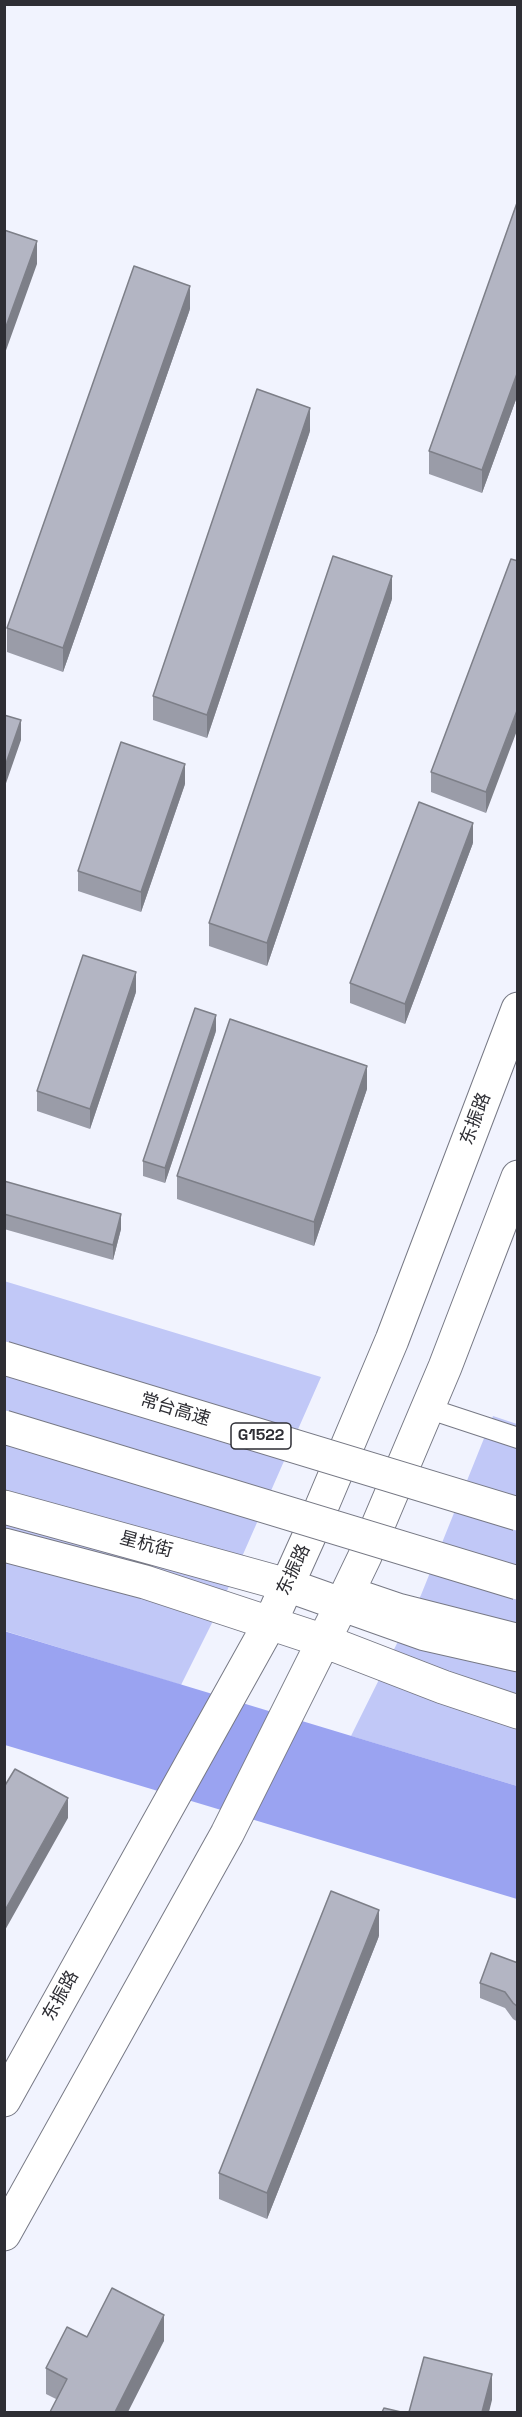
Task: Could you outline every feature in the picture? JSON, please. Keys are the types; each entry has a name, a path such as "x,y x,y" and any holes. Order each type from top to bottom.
{"main road":[{"name":"东振路","path":"4,2100 270,1623 392,1340 518,1009"},
{"path":"4,2234 227,1834 293,1705 346,1596 428,1408 518,1177"},
{"name":"常台高速","path":"4,1358 518,1514"},
{"path":"4,1427 518,1582"},
{"name":"星杭街","path":"4,1507 287,1585 346,1596 425,1634 518,1655"},
{"name":"星杭街","path":"4,1545 145,1582 324,1641 443,1687 518,1712"}],"lane":[{"path":"428,1408 518,1438"},
{"path":"346,1596 400,1604 518,1634"}],"shaded area":[{"path":"4,1281 321,1377 219,1609 181,1685 5,1631"},
{"path":"493,1416 517,1424 517,1786 351,1736 421,1595"}],"water":[{"path":"4,1631 517,1786 517,1899 5,1745"}],"building":[{"path":"518,200 518,371 482,470 429,451"},
{"path":"4,230 37,241 4,332"},
{"path":"134,266 190,286 63,648 7,628"},
{"path":"257,389 310,408 207,715 153,696"},
{"path":"333,556 392,576 267,943 209,923"},
{"path":"511,559 518,561 518,708 486,792 431,772"},
{"path":"4,715 21,720 4,769"},
{"path":"121,742 185,764 141,892 78,871"},
{"path":"419,802 473,823 405,1004 350,983"},
{"path":"83,955 136,972 90,1109 37,1091"},
{"path":"195,1008 216,1015 165,1168 143,1161"},
{"path":"230,1019 367,1066 314,1222 177,1176"},
{"path":"4,1181 121,1214 113,1245 4,1214"},
{"path":"15,1769 68,1798 4,1912 4,1787"},
{"path":"331,1891 379,1910 267,2193 219,2173"},
{"path":"491,1953 518,1963 518,2007 505,1992 480,1983"},
{"path":"112,2288 164,2315 115,2412 50,2412 67,2379 46,2368 67,2327 87,2337"},
{"path":"424,2357 492,2374 482,2412 409,2412"},
{"path":"384,2408 401,2412 382,2412"}]}
